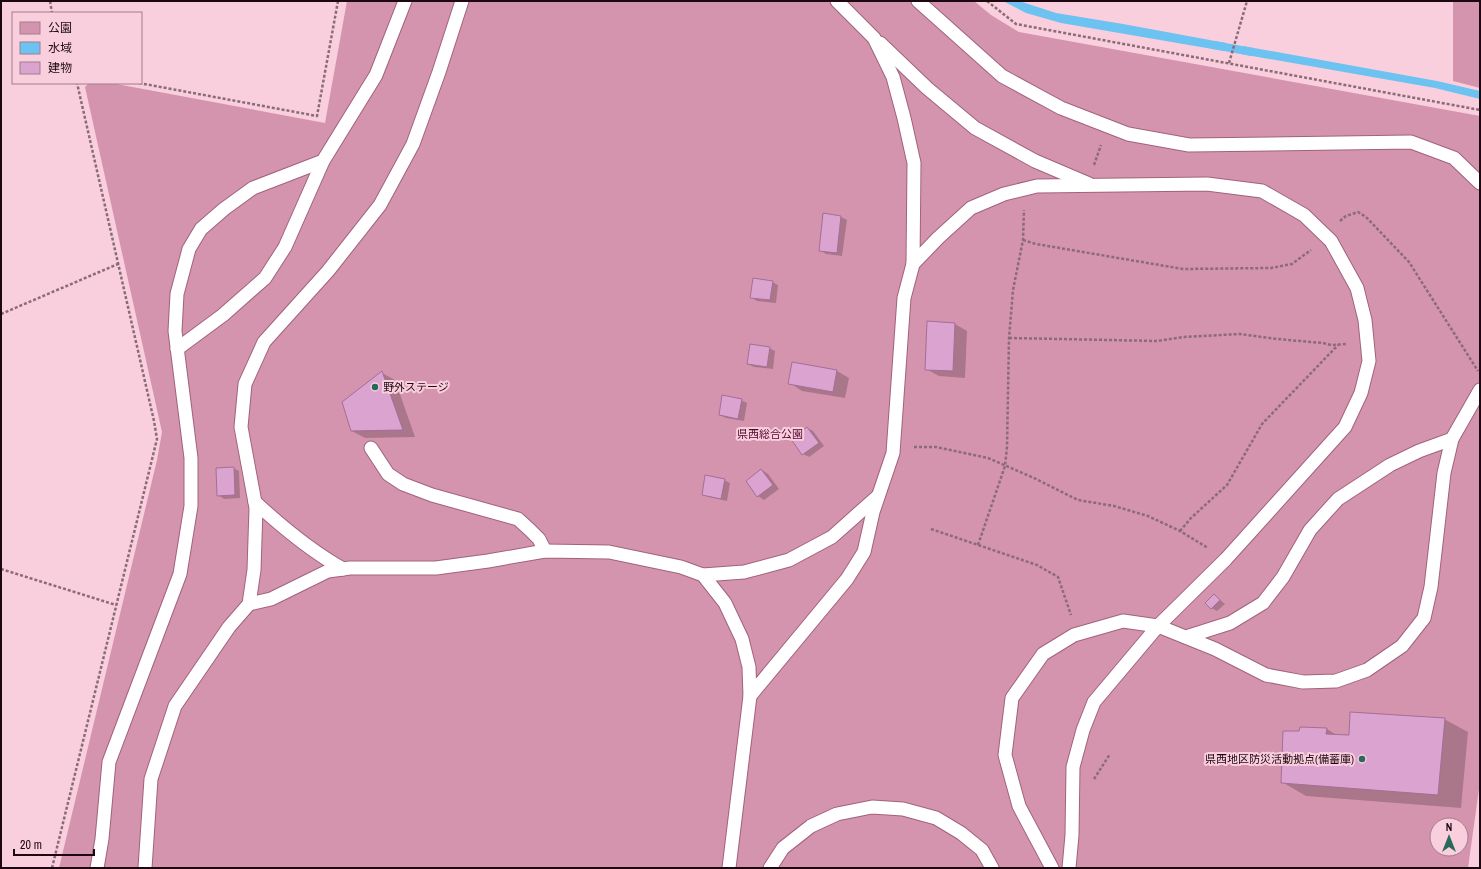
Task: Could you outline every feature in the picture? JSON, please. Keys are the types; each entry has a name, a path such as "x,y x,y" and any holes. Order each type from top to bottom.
{"lane":[{"path":"177,349 224,315 265,278 285,247 323,161 376,75 405,1"},
{"path":"144,868 151,779 175,706 229,627 249,604 254,570 256,508 241,427 245,384 264,342 328,271 380,205 413,144 439,72 462,1"},
{"path":"837,1 927,88 975,128 1035,161 1089,184"},
{"path":"918,1 1002,76 1061,108 1128,134 1189,145 1411,142 1454,158 1480,183"},
{"path":"750,696 847,579 864,552 873,512 893,453 904,298 913,264 914,163 893,77 874,38"},
{"path":"97,868 102,839 109,762 180,574 191,506 192,458 175,332 177,294 189,249 201,229 224,209 253,188 323,161"},
{"path":"913,264 938,238 972,208 1004,194 1022,189 1037,186 1089,184 1207,184 1262,191 1304,215 1331,241 1357,288 1365,320 1369,361 1361,393 1346,427 1226,558 1158,626 1094,702 1083,730 1073,767 1072,835 1069,868"},
{"path":"1052,868 1019,806 1004,755 1012,698 1043,654 1078,633 1123,621 1158,626 1215,649 1266,675 1303,682 1336,681 1367,670 1402,646 1424,618 1431,587 1444,473 1452,440 1480,390"},
{"path":"1186,637 1230,623 1263,602 1283,577 1310,530 1338,499 1390,465 1419,451 1452,440"},
{"path":"371,448 388,474 403,484 432,495 518,519 539,539 545,550"},
{"path":"249,604 271,599 328,571 343,569 436,568 488,561 545,550 609,552 681,566 703,575 744,572 790,560 832,537 879,495"},
{"path":"255,502 279,524 325,559 343,569"},
{"path":"703,575 725,603 742,639 749,667 750,696 729,868"},
{"path":"770,868 783,848 811,826 837,814 872,807 903,809 936,818 961,833 982,850 992,868"}],"path":[{"path":"50,1 52,12"},
{"path":"142,84 317,116 338,1"},
{"path":"987,1 1016,24 1480,110"},
{"path":"1229,63 1247,1"},
{"path":"52,868 157,440 154,421 77,84"},
{"path":"1089,184 1108,127"},
{"path":"978,545 1005,466 1007,448 1009,338 1013,290 1023,240 1024,205 1022,189"},
{"path":"1023,240 1036,244 1183,269 1271,268 1292,264 1326,236 1346,216 1358,212 1366,217 1409,262 1480,374"},
{"path":"1,314 118,264"},
{"path":"1009,338 1158,341 1183,337 1240,334 1278,340 1323,343 1331,345 1367,342"},
{"path":"1180,530 1227,485 1262,424 1338,345"},
{"path":"893,446 936,448 988,458 1034,478 1078,500 1114,506 1148,516 1180,530 1226,558"},
{"path":"931,529 1037,565 1058,577 1078,633"},
{"path":"1,569 116,605"}],"green space":[{"name":"県西総合公園","path":"347,1 974,1 991,15 1019,32 1480,116 1480,782 1468,868 59,868 157,460 162,432 85,87 88,84 116,84 325,123"},
{"path":"1453,1 1480,1 1480,88 1453,81"}],"water":[{"path":"1003,1 1019,1 1056,13 1226,43 1224,51 1061,23 1026,13"},
{"path":"1243,46 1437,81 1480,91 1480,99 1435,88 1241,54"}],"building":[{"path":"823,213 841,216 837,253 819,251"},
{"path":"753,278 773,281 770,300 750,298"},
{"path":"927,321 955,323 953,371 925,370"},
{"path":"750,344 770,347 767,367 747,364"},
{"path":"792,362 837,370 833,392 788,384"},
{"name":"野外ステージ","path":"382,371 403,430 351,431 342,402"},
{"path":"722,395 742,399 738,419 719,415"},
{"path":"807,427 819,443 802,455 791,439"},
{"path":"234,467 235,495 217,496 216,468"},
{"path":"761,469 773,485 757,497 746,481"},
{"path":"705,475 725,479 721,499 702,495"},
{"path":"1214,594 1220,600 1211,609 1205,603"},
{"name":"県西地区防災活動拠点(備蓄庫)","path":"1350,712 1445,718 1438,795 1281,783 1283,731 1299,731 1300,727 1327,728 1326,734 1349,735"}],"waterway":[{"path":"1214,45 1252,52"}],"place":[{"name":"野外ステージ","path":"375,387"},
{"name":"県西地区防災活動拠点(備蓄庫)","path":"1362,759"}]}
